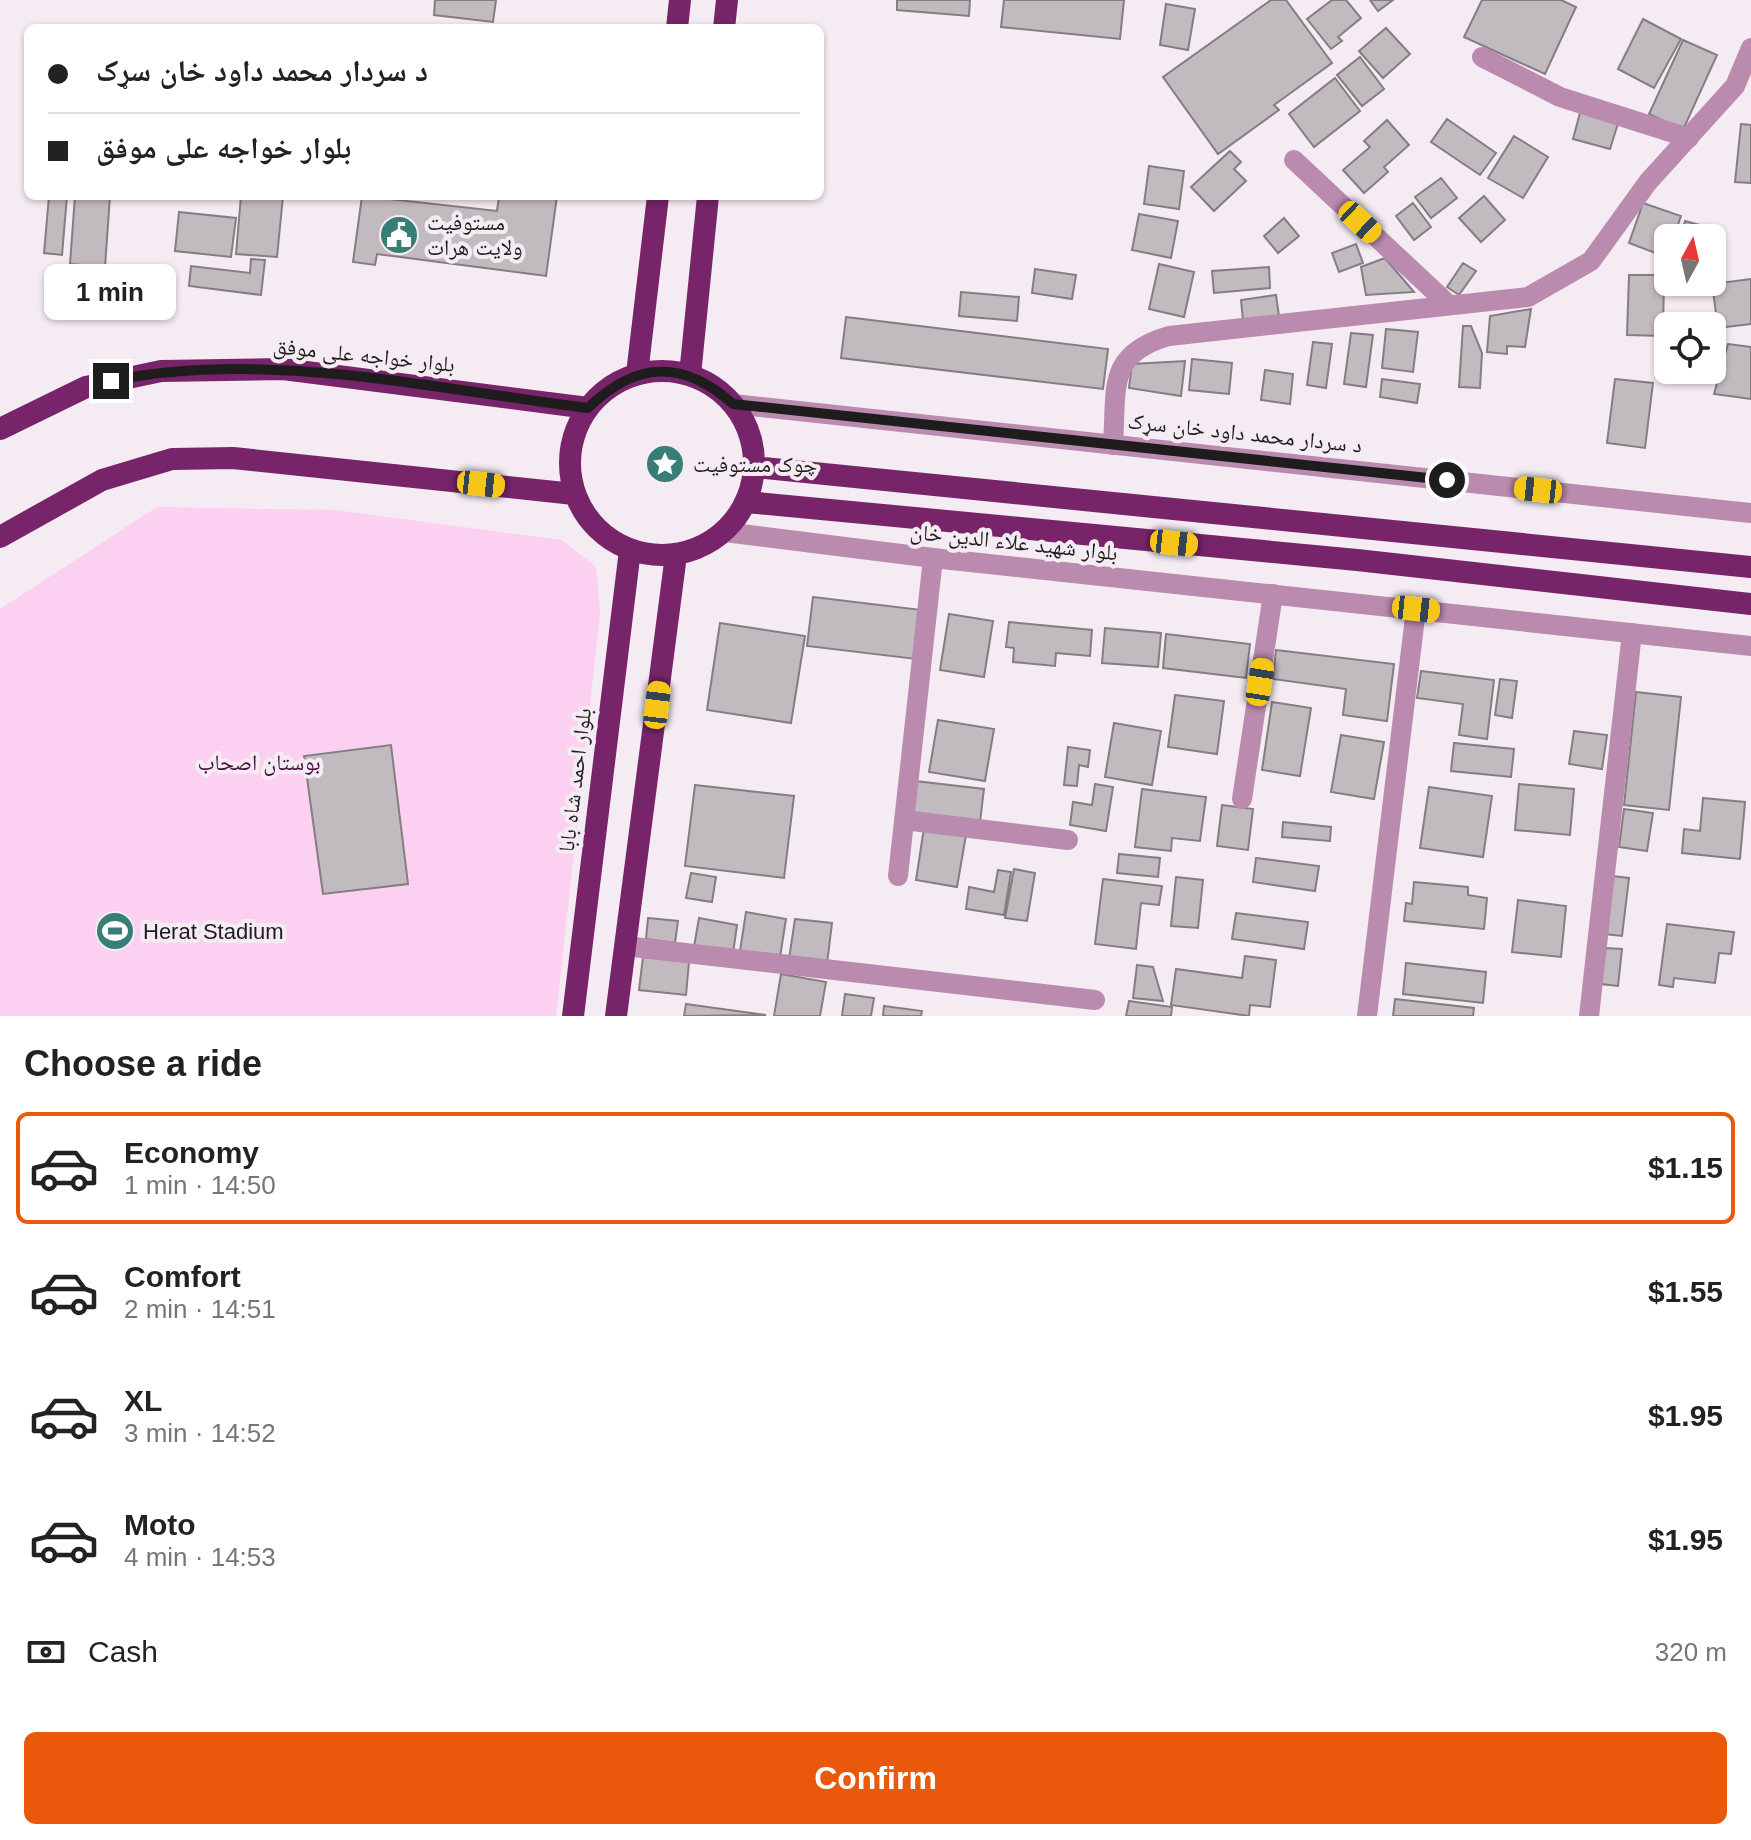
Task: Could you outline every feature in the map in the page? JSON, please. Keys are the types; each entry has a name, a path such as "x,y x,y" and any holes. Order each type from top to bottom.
{"highway":[{"path":"677,24 680,0"},
{"path":"724,24 727,0"},
{"path":"637,374 658,200"},
{"path":"690,375 708,200"},
{"name":"بلوار خواجه علی موفق","path":"0,429 86,387 161,371 283,369 588,408"},
{"path":"663,371 690,375 714,387 733,404 748,429 755,467 747,502 725,532 702,547 676,555 653,555 630,550 606,537 587,517 574,494 570,464 574,435 588,408 609,387 637,374 663,371"},
{"path":"0,537 102,480 172,459 233,458 574,494"},
{"path":"755,467 1751,567"},
{"path":"747,502 1357,560 1751,604"},
{"name":"بلوار احمد شاه بابا","path":"573,1016 630,550"},
{"path":"616,1016 676,555"}],"street":[{"path":"1113,445 1119,372 1124,360 1142,343 1169,336 1528,297 1591,261 1648,182 1735,86 1751,48"},
{"path":"1482,57 1560,97 1689,138"},
{"path":"1294,160 1449,305"},
{"name":"د سردار محمد داود خان سړک","path":"733,404 1751,513"},
{"name":"بلوار شهید علاء الدین خان","path":"725,532 933,558 1632,633"},
{"path":"898,876 933,558"},
{"path":"1242,799 1273,594"},
{"path":"1367,1016 1416,609"},
{"path":"1589,1016 1632,633 1751,646"},
{"path":"904,820 1068,840"},
{"path":"625,946 1095,1000"}],"green space":[{"name":"بوستان اصحاب","path":"157,507 335,510 562,540 596,567 600,613 556,1016 0,1016 0,609"}],"building":[{"path":"435,0 496,0 493,22 434,15"},
{"path":"897,0 970,0 969,16 897,10"},
{"path":"1004,0 1124,0 1120,39 1001,27"},
{"path":"1271,0 1286,0 1332,63 1274,105 1279,110 1218,154 1163,77"},
{"path":"1332,0 1346,0 1361,18 1338,37 1342,41 1331,49 1307,19"},
{"path":"1370,0 1393,0 1378,11"},
{"path":"1482,0 1561,0 1576,7 1545,74 1464,37"},
{"path":"1166,4 1195,9 1188,50 1160,45"},
{"path":"1643,19 1681,39 1654,88 1618,69"},
{"path":"1386,28 1410,54 1383,78 1359,51"},
{"path":"1683,40 1717,55 1683,130 1649,114"},
{"path":"1360,57 1384,89 1362,106 1337,75"},
{"path":"1335,78 1360,111 1314,147 1289,114"},
{"path":"1581,109 1619,120 1610,149 1573,139"},
{"path":"1447,119 1496,153 1480,175 1431,142"},
{"path":"1387,120 1409,145 1384,167 1388,172 1364,193 1343,170 1370,147 1364,141"},
{"path":"1741,124 1751,125 1751,183 1735,182"},
{"path":"1514,136 1548,157 1523,198 1488,178"},
{"path":"1230,151 1241,162 1234,169 1246,181 1214,211 1191,187"},
{"path":"1149,166 1184,171 1179,209 1144,204"},
{"path":"1441,178 1457,198 1431,218 1415,197"},
{"path":"1484,196 1505,220 1481,242 1459,218"},
{"path":"49,200 67,200 62,255 44,253"},
{"path":"75,200 110,200 105,267 70,264"},
{"path":"241,200 283,200 277,257 236,254"},
{"path":"361,200 398,200 497,211 498,200 556,200 546,276 377,254 375,265 353,262"},
{"path":"1413,203 1431,227 1414,240 1396,216"},
{"path":"1643,203 1681,216 1678,224 1654,224 1654,252 1629,243"},
{"path":"179,212 236,218 231,257 175,251"},
{"path":"1139,214 1178,221 1171,258 1132,250"},
{"path":"1284,218 1299,236 1278,253 1264,236"},
{"path":"1356,244 1363,263 1339,272 1332,253"},
{"path":"1385,258 1414,292 1366,295 1361,267"},
{"path":"251,259 265,260 261,295 189,286 191,266 250,273"},
{"path":"1463,263 1476,271 1459,295 1447,287"},
{"path":"1159,264 1194,272 1184,317 1149,309"},
{"path":"1269,267 1270,288 1214,293 1212,271"},
{"path":"1035,269 1076,275 1072,299 1032,293"},
{"path":"1629,275 1654,275 1654,296 1664,296 1663,312 1654,312 1654,336 1627,335"},
{"path":"1751,279 1751,324 1726,327 1726,312 1716,312 1714,296 1726,296 1726,282"},
{"path":"961,292 1019,297 1017,321 959,316"},
{"path":"1276,295 1279,316 1243,320 1241,300"},
{"path":"1531,309 1525,347 1507,346 1507,354 1487,352 1490,316"},
{"path":"846,317 1108,349 1103,389 841,358"},
{"path":"1463,326 1471,326 1482,353 1480,388 1459,387"},
{"path":"1386,329 1418,332 1413,372 1382,368"},
{"path":"1351,333 1373,335 1366,387 1344,384"},
{"path":"1313,342 1332,344 1326,388 1307,385"},
{"path":"1728,344 1751,347 1751,399 1714,394 1717,384 1726,384"},
{"path":"1192,359 1232,363 1229,394 1189,390"},
{"path":"1185,361 1181,396 1129,388 1132,364"},
{"path":"1265,370 1293,374 1290,404 1261,400"},
{"path":"1382,379 1420,384 1417,403 1380,397"},
{"path":"1615,379 1653,383 1645,448 1607,443"},
{"path":"813,597 922,610 916,659 807,646"},
{"path":"949,614 993,621 984,677 940,670"},
{"path":"1009,622 1092,630 1090,656 1056,653 1055,666 1013,662 1014,648 1006,647"},
{"path":"720,623 805,636 791,723 707,710"},
{"path":"1105,628 1161,633 1158,667 1102,663"},
{"path":"1166,634 1250,644 1246,678 1163,668"},
{"path":"1276,650 1394,664 1387,721 1343,715 1346,689 1273,679"},
{"path":"1421,671 1494,680 1487,739 1459,735 1463,704 1417,698"},
{"path":"1500,679 1517,681 1512,718 1495,715"},
{"path":"1636,692 1681,697 1669,810 1624,805"},
{"path":"1175,695 1224,701 1217,754 1168,747"},
{"path":"1272,702 1311,708 1300,776 1262,770"},
{"path":"938,720 994,729 985,781 929,772"},
{"path":"1114,723 1161,731 1152,785 1105,777"},
{"path":"1574,731 1607,735 1602,769 1569,764"},
{"path":"1341,735 1384,742 1374,799 1331,792"},
{"path":"1454,743 1514,749 1511,777 1451,771"},
{"path":"391,745 408,884 323,894 304,756"},
{"path":"1068,747 1090,750 1088,767 1079,765 1077,786 1064,785"},
{"path":"915,781 984,789 980,822 911,814"},
{"path":"1095,784 1113,787 1106,831 1070,825 1073,802 1092,805"},
{"path":"1519,784 1574,789 1570,835 1515,830"},
{"path":"695,785 794,796 784,878 685,866"},
{"path":"1429,787 1492,796 1483,857 1420,848"},
{"path":"1142,789 1206,797 1200,841 1172,838 1171,851 1135,847"},
{"path":"1703,798 1745,802 1740,859 1682,853 1684,829 1700,831"},
{"path":"1222,805 1253,809 1248,850 1217,846"},
{"path":"1624,809 1653,813 1647,851 1619,847"},
{"path":"1283,822 1331,827 1330,841 1282,837"},
{"path":"924,828 966,835 957,887 916,880"},
{"path":"1119,854 1160,858 1158,877 1117,873"},
{"path":"1256,858 1319,866 1315,891 1253,882"},
{"path":"1014,869 1035,873 1027,921 1005,918"},
{"path":"998,870 1011,872 1004,915 966,909 969,887 994,892"},
{"path":"691,873 716,877 712,902 686,898"},
{"path":"1612,876 1629,878 1622,936 1605,934"},
{"path":"1176,877 1203,880 1198,928 1171,926"},
{"path":"1103,879 1162,886 1159,905 1141,903 1136,949 1095,944"},
{"path":"1414,882 1468,887 1468,895 1487,898 1484,929 1404,921 1406,903 1412,904"},
{"path":"1518,900 1566,906 1561,957 1512,952"},
{"path":"746,912 786,919 780,957 740,951"},
{"path":"1236,913 1308,922 1304,949 1232,939"},
{"path":"648,918 678,921 675,943 646,939"},
{"path":"699,918 737,925 733,953 694,947"},
{"path":"795,919 832,923 827,964 789,959"},
{"path":"1667,924 1734,932 1731,954 1719,953 1715,983 1674,978 1673,987 1659,985"},
{"path":"1605,948 1622,949 1618,986 1601,984"},
{"path":"1245,956 1276,960 1270,1007 1250,1005 1249,1016 1171,1005 1176,969 1242,978"},
{"path":"643,957 689,962 686,995 639,990"},
{"path":"1406,963 1486,972 1483,1003 1403,994"},
{"path":"1137,965 1153,967 1163,1001 1133,998"},
{"path":"781,974 826,982 820,1016 774,1016"},
{"path":"845,994 874,998 871,1016 842,1016"},
{"path":"1395,999 1474,1008 1473,1016 1393,1016"},
{"path":"1129,1001 1172,1007 1171,1016 1126,1016"},
{"path":"686,1004 766,1015 684,1016"},
{"path":"884,1006 922,1011 921,1016 883,1016"}],"place":[{"name":"مستوفیت ولایت هرات","path":"399,235"},
{"name":"چوک مستوفیت","path":"665,464"},
{"name":"Herat Stadium","path":"115,931"}],"route":[{"path":"111,381 161,371 283,369 588,408 609,387 637,374 663,371 690,375 714,387 733,404 1447,480"}]}
